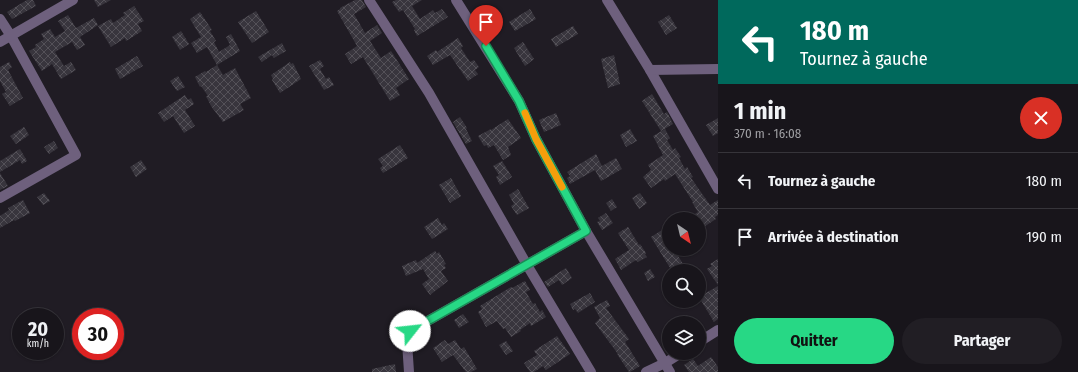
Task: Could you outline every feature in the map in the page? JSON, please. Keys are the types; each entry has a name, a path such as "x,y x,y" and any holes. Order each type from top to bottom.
{"street":[{"path":"0,42 72,0"},
{"path":"369,0 429,93 527,265 591,372"},
{"path":"456,0 519,101 536,139 586,231 668,368"},
{"path":"607,0 650,70 718,189"},
{"path":"0,19 11,36 76,155 0,198"},
{"path":"650,70 718,69"},
{"path":"409,372 406,342 410,331 586,231"},
{"path":"706,338 718,330"},
{"path":"646,372 668,368 675,360"}],"building":[{"path":"27,0 33,0 36,6 12,19 7,12"},
{"path":"94,0 111,0 98,7"},
{"path":"355,0 362,0 366,7 354,14 365,33 377,25 382,33 370,41 381,58 391,51 409,79 396,88 400,95 390,101 363,57 351,64 345,54 357,46 337,11"},
{"path":"396,0 422,0 412,6 420,19 433,10 435,13 442,9 448,17 417,36 414,30 415,29 403,10 399,12 392,2"},
{"path":"134,6 144,21 138,24 142,31 126,41 125,38 111,47 98,26 111,19 113,23 125,15 123,13"},
{"path":"530,9 536,19 515,31 509,22"},
{"path":"256,11 269,32 252,43 238,22"},
{"path":"200,12 212,30 210,31 216,41 214,42 219,52 230,45 226,37 231,34 240,51 217,65 207,47 197,53 191,43 201,37 190,19"},
{"path":"68,15 76,28 94,18 98,25 80,37 85,45 77,50 72,42 55,52 64,66 71,62 76,70 61,79 52,64 42,71 29,51 36,47 35,45 44,39 41,34 50,29 55,37 65,31 58,21"},
{"path":"669,15 677,28 666,35 658,22"},
{"path":"573,26 578,34 556,47 551,39"},
{"path":"181,31 189,44 180,50 172,37"},
{"path":"458,38 463,46 461,48 470,62 474,60 479,67 475,70 478,74 468,81 450,55 433,65 427,56 436,50 437,52"},
{"path":"523,42 534,59 525,66 514,48"},
{"path":"282,43 286,51 274,58 272,55 262,62 258,57"},
{"path":"614,55 620,84 608,88 601,59"},
{"path":"137,56 143,66 120,79 115,69"},
{"path":"320,60 324,66 320,69 326,79 329,77 334,85 324,90 309,66"},
{"path":"9,62 12,67 8,70 23,98 10,106 2,94 6,92 0,81 0,67"},
{"path":"290,62 291,64 293,63 301,79 280,93 272,80 271,75"},
{"path":"217,65 223,75 235,68 251,98 240,104 244,110 223,122 211,106 206,96 208,96 201,86 200,87 195,77"},
{"path":"178,76 185,87 177,91 170,81"},
{"path":"652,94 664,114 667,112 673,124 661,131 642,101"},
{"path":"185,95 188,100 191,98 194,104 185,110 195,126 184,133 173,116 164,122 158,113"},
{"path":"556,113 561,125 544,132 539,120"},
{"path":"460,117 467,128 466,129 472,141 466,144 453,122"},
{"path":"718,118 718,133 713,136 706,125"},
{"path":"508,119 521,138 508,147 511,155 503,160 494,145 488,148 487,145 484,146 478,136"},
{"path":"24,127 29,135 16,144 10,136"},
{"path":"630,129 637,141 626,147 620,135"},
{"path":"665,129 670,138 667,140 673,150 675,148 681,157 679,158 685,169 687,167 693,177 691,178 710,205 718,200 718,215 715,217 716,219 706,225 706,212 698,212 675,174 665,181 664,179 651,188 643,177 651,170 648,165 663,155 653,136"},
{"path":"54,141 58,148 49,154 44,147"},
{"path":"400,145 408,158 383,173 380,168 383,166 378,159"},
{"path":"20,149 27,161 22,164 20,160 0,172 0,161"},
{"path":"596,154 602,166 616,158 622,169 601,181 595,170 570,184 567,178 570,176 567,172"},
{"path":"141,160 147,169 136,177 130,167"},
{"path":"502,161 512,177 500,185 496,177 499,175 493,166"},
{"path":"0,173 8,186 0,190"},
{"path":"451,178 461,196 450,203 439,185"},
{"path":"518,189 529,208 517,215 511,206 514,204 509,195"},
{"path":"44,193 50,201 43,205 37,197"},
{"path":"640,193 647,203 639,209 632,198"},
{"path":"612,199 617,207 611,211 606,203"},
{"path":"23,200 30,213 0,228 0,216 9,210 8,208"},
{"path":"606,213 613,223 602,230 597,222 600,221 598,218"},
{"path":"438,218 442,225 444,223 448,229 432,239 424,227"},
{"path":"628,227 639,245 640,244 646,253 645,254 647,257 638,262 636,260 621,270 615,259 629,250 618,233"},
{"path":"662,230 662,255 651,237"},
{"path":"435,251 437,254 439,252 446,264 444,265 446,268 441,271 448,281 430,295 422,284 429,279 423,269 406,276 402,266 416,260 417,263"},
{"path":"663,256 678,256 683,264 668,264"},
{"path":"718,259 718,285 707,269 712,266 710,264"},
{"path":"566,268 572,278 562,285 559,280 548,287 544,282"},
{"path":"650,269 655,277 648,281 644,273"},
{"path":"525,281 530,290 526,292 533,304 535,303 540,312 542,310 546,317 531,326 530,323 511,337 505,328 503,329 497,321 486,327 478,312 482,309 480,306 511,287 512,288"},
{"path":"718,286 718,319 714,322 706,308 706,293"},
{"path":"590,293 595,302 578,313 575,309 573,310 570,304"},
{"path":"607,300 610,306 606,308 629,339 625,342 640,366 630,372 595,323 600,318 594,307"},
{"path":"463,314 469,322 459,328 454,320"},
{"path":"557,336 570,354 546,370 543,366 534,372 530,372 524,363 537,355 534,351"},
{"path":"445,340 448,344 455,340 461,349 464,347 477,369 471,372 466,372 453,355 442,362 433,348"},
{"path":"506,341 513,351 506,355 499,345"},
{"path":"711,357 718,367 718,372 689,372 684,365 694,360 698,366"},
{"path":"395,364 396,372 372,372 372,369"}],"slow traffic":[{"path":"525,113 536,139 562,187"}],"route":[{"path":"410,331 586,231 536,139 519,101 486,46"}]}
